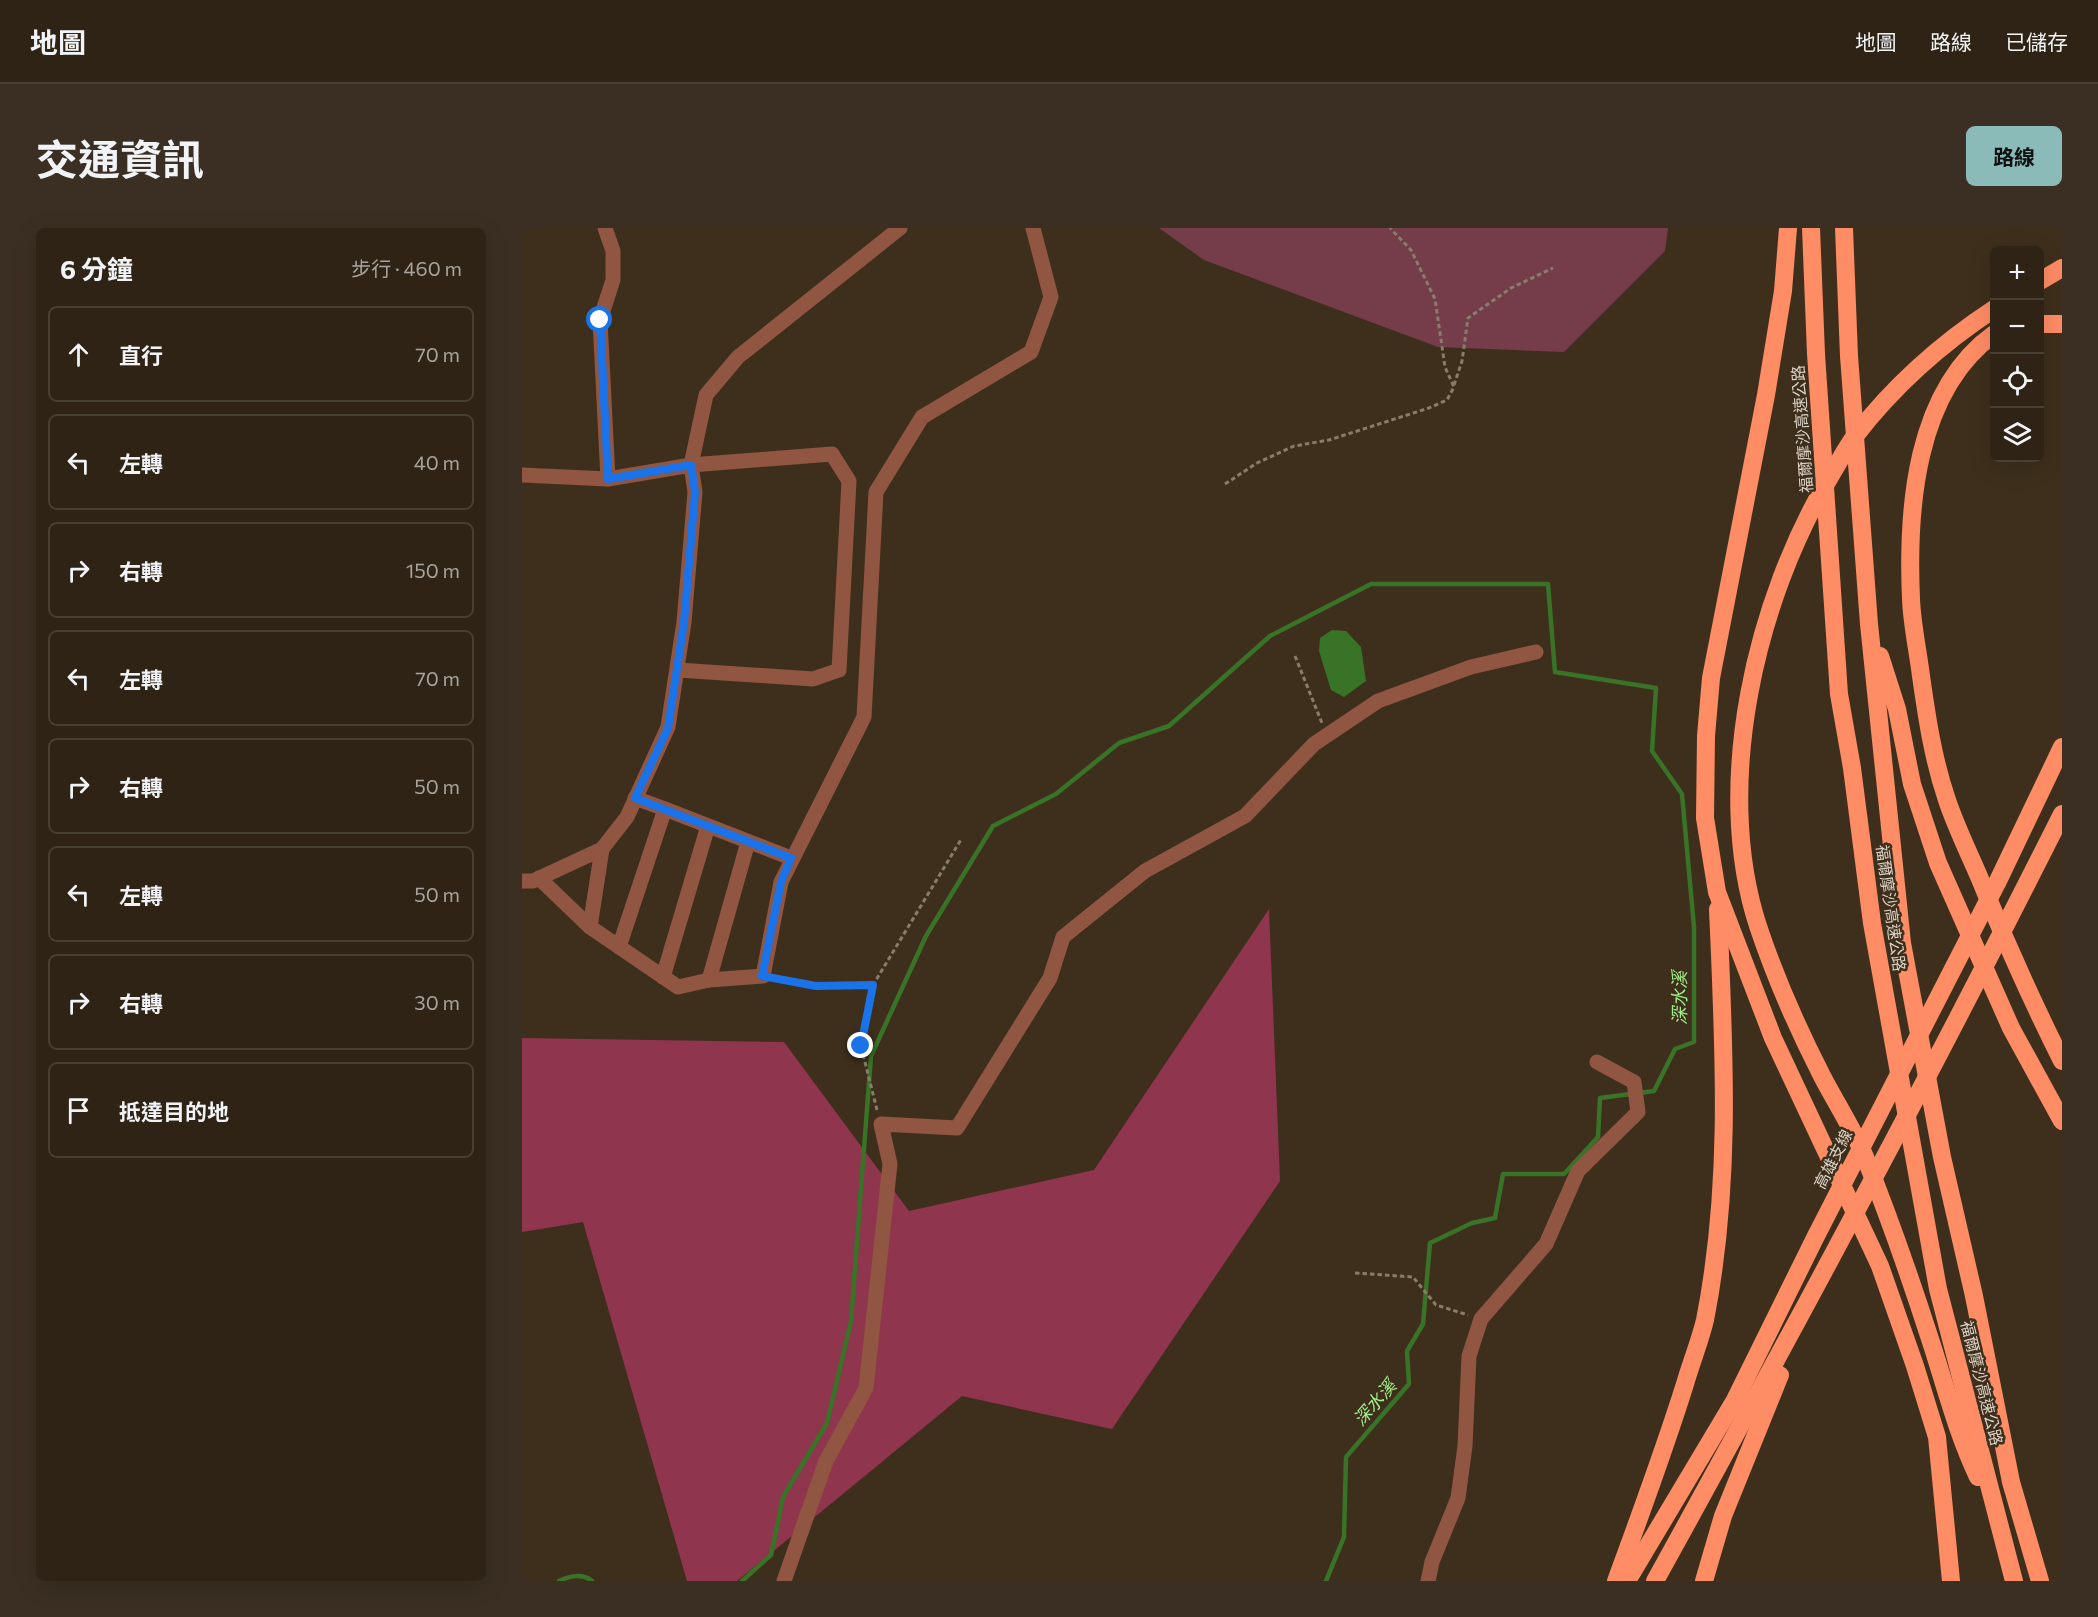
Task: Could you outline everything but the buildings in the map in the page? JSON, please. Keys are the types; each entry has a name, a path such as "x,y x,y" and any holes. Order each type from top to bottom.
{"highway":[{"path":"1616,1581 1668,1439 1704,1321 1719,1224 1725,1167 1725,1056 1717,892 1705,818 1706,736 1712,678 1766,395 1783,291 1788,228"},
{"name":"福爾摩沙高速公路","path":"1811,228 1816,354 1839,694 1852,768 1872,923 1938,1289 2014,1581"},
{"name":"福爾摩沙高速公路","path":"1844,228 1849,356 1869,624 1902,943 1942,1157 1974,1296 2010,1482 2040,1581"},
{"path":"2044,279 2062,268"},
{"path":"1988,314 1904,380 1854,438 1811,509 1781,578 1754,663 1747,706 1740,792 1746,875 1758,925 1821,1074 1864,1154 1930,1341 1960,1440 1994,1511"},
{"path":"2044,324 2062,324"},
{"path":"1990,337 1974,348 1950,380 1931,419 1920,465 1911,532 1911,601 1929,734 1947,800 2025,988 2062,1061"},
{"path":"1869,624 1897,709 1912,784 1938,863 2011,1028 2062,1121"},
{"name":"高雄支線","path":"1627,1581 1735,1400 1815,1238 1992,893 2062,747"},
{"path":"1654,1581 1973,992 2062,814"},
{"path":"1717,892 1773,1038 1880,1266 1915,1366 1937,1437 1951,1581"},
{"path":"1704,1581 1723,1516 1814,1288"}],"lane":[{"path":"605,228 613,251 612,280 600,320 608,479"},
{"path":"522,881 539,878 602,849 627,817 668,728 678,670 695,492 691,465 706,394 738,357 900,228"},
{"path":"539,878 590,927 678,987 709,980 762,976 781,882 791,858 864,717 876,492 922,417 1031,352 1051,297 1033,228"},
{"path":"522,475 608,479 691,465 832,454 849,481 839,670 813,679 678,670"},
{"path":"784,1581 826,1461 866,1388 890,1164 881,1124 957,1128 1050,978 1063,937 1145,871 1245,816 1314,744 1325,736 1378,701 1471,667 1536,652"},
{"path":"635,798 791,858"},
{"path":"619,947 665,809"},
{"path":"663,977 708,826"},
{"path":"709,980 748,842"},
{"path":"590,927 602,849"},
{"path":"1428,1581 1432,1562 1458,1498 1465,1446 1469,1356 1481,1319 1546,1244 1578,1171 1638,1112 1634,1082 1597,1062"}],"path":[{"path":"1390,228 1411,250 1435,298 1445,367 1454,387"},
{"path":"1225,484 1257,463 1294,446 1329,440 1447,400 1454,387 1462,361 1468,318 1511,288 1553,268"},
{"path":"1295,656 1325,736"},
{"path":"881,1124 861,1046 873,985 962,838"},
{"path":"762,976 816,986 873,985"},
{"path":"1355,1273 1413,1277 1436,1305 1481,1319"}],"shaded area":[{"path":"1159,228 1668,228 1665,251 1564,352 1438,347 1204,260"},
{"path":"1332,630 1346,631 1361,647 1366,681 1344,697 1331,690 1319,651 1320,638"},
{"path":"1269,909 1280,1181 1112,1429 962,1396 737,1581 687,1581 583,1222 522,1232 522,1038 784,1042 909,1211 1094,1170"}],"waterway":[{"name":"深水溪","path":"742,1581 771,1555 783,1497 827,1423 851,1321 871,1056 926,936 993,826 1056,794 1119,743 1169,726 1270,636 1371,584 1548,584 1555,672 1656,688 1652,751 1682,794 1694,927 1694,1042 1675,1049 1654,1091 1600,1098 1598,1137 1564,1174 1503,1174 1495,1218 1472,1223 1430,1243 1423,1324 1407,1351 1409,1384 1346,1457 1344,1537 1326,1581"},
{"path":"559,1581 576,1576 592,1581"}],"route":[{"path":"600,320 608,479 691,465 695,492 684,622 668,728 635,798 791,858 781,882 762,976 816,986 873,985 861,1046"}]}
